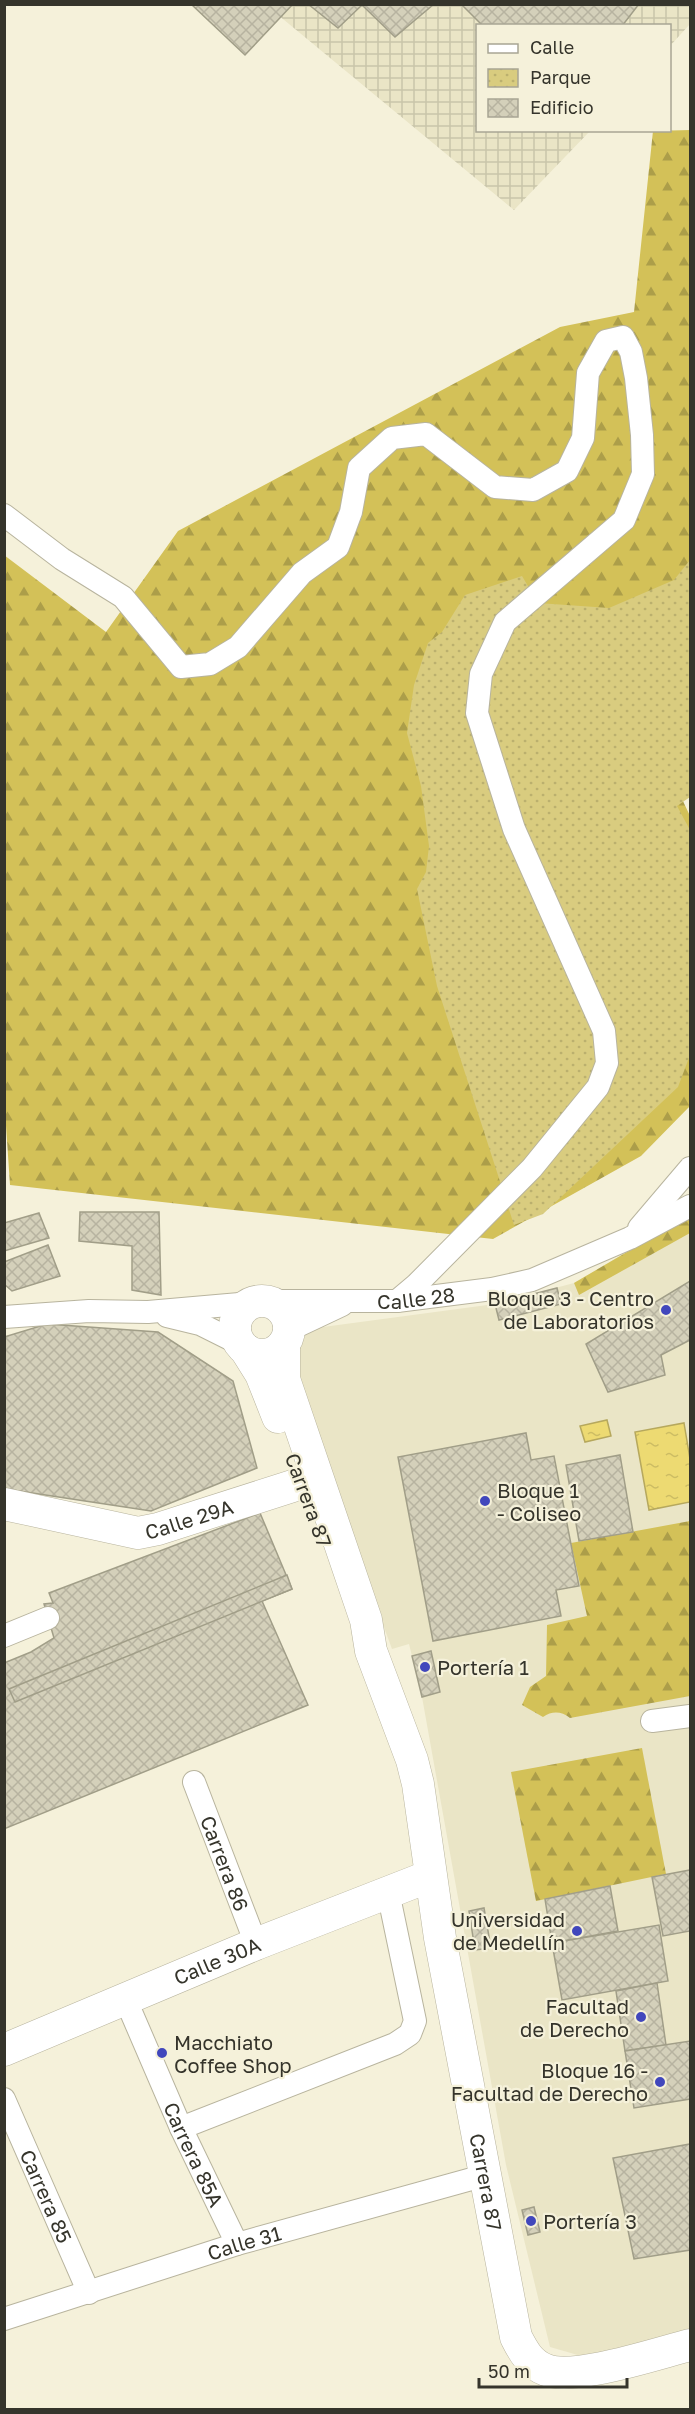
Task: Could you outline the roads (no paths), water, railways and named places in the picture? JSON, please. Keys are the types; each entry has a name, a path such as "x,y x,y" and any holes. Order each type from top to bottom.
{"street":[{"path":"4,514 62,559 123,597 181,667 210,664 238,647 302,573 338,547 351,512 359,468 392,438 426,434 495,487 533,490 567,471 583,438 588,373 606,341 623,337 632,352 641,424 644,474 624,520 505,622 481,674 477,713 514,829 604,1031 606,1063 598,1087 532,1168 416,1285 397,1301"},
{"path":"630,1238 690,1168"},
{"name":"Calle 28","path":"4,1317 89,1311 148,1312 260,1302 397,1301 492,1289 532,1280 630,1238 690,1206"},
{"path":"148,1312 200,1324 262,1355 278,1350 287,1337 337,1306 358,1301"},
{"path":"243,1347 235,1329 236,1321 244,1308 260,1302 282,1309 289,1323 287,1337"},
{"name":"Carrera 87","path":"287,1337 284,1379 366,1620 371,1651 412,1760 418,1784 440,1938 516,2337 523,2352 534,2364 548,2371 560,2372 583,2372 690,2345"},
{"name":"Carrera 87","path":"243,1347 270,1395 354,1625 371,1651"},
{"name":"Calle 29A","path":"4,1504 138,1533 158,1529 302,1483"},
{"path":"4,1636 48,1618"},
{"path":"652,1722 690,1716"},
{"name":"Carrera 86","path":"194,1782 256,1944"},
{"name":"Calle 30A","path":"4,2050 256,1944 430,1876"},
{"path":"181,2128 395,2044 410,2034 415,2021 388,1892"},
{"name":"Carrera 85A","path":"125,1998 181,2128 237,2244"},
{"name":"Carrera 85","path":"4,2099 89,2293"},
{"name":"Calle 31","path":"4,2319 237,2244 486,2175"}],"water":[{"path":"607,1420 611,1436 585,1442 580,1426"},
{"path":"684,1423 690,1459 690,1502 649,1510 635,1432"}],"place":[{"name":"Bloque 3 - Centro de Laboratorios","path":"666,1310"},
{"name":"Bloque 1 - Coliseo","path":"485,1501"},
{"name":"Portería 1","path":"425,1667"},
{"name":"Universidad de Medellín","path":"577,1931"},
{"name":"Facultad de Derecho","path":"641,2017"},
{"name":"Macchiato Coffee Shop","path":"162,2053"},
{"name":"Bloque 16 - Facultad de Derecho","path":"660,2082"},
{"name":"Portería 3","path":"531,2221"}]}
